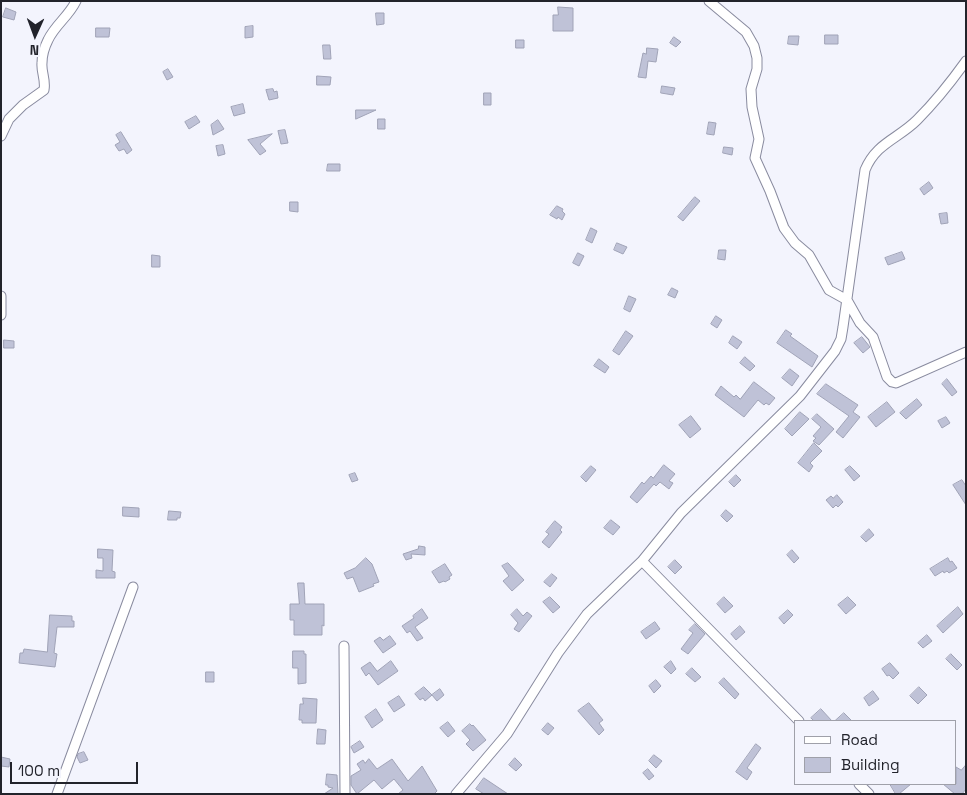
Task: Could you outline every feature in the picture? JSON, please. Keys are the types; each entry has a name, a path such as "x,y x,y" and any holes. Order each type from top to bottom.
{"street":[{"path":"1,136 9,119 23,105 44,90 45,76 42,64 48,40 76,1"},
{"path":"709,1 746,32 754,46 757,69 752,89 752,107 759,139 755,158 770,190 784,228 809,255 829,290 847,300 860,323 873,337 887,377 896,383 966,352"},
{"path":"456,794 507,734 558,653 587,614 642,561 681,514 800,396 825,365 841,339 865,170 869,159 878,149 915,122 945,90 966,60"},
{"path":"1,296 1,315"},
{"path":"642,561 798,720"},
{"path":"57,794 133,588"},
{"path":"344,646 345,794"},
{"path":"860,785 869,794"}],"building":[{"path":"558,7 573,8 573,31 553,31 553,15 558,15"},
{"path":"6,8 16,12 14,20 3,17"},
{"path":"376,13 384,13 384,24 377,25"},
{"path":"253,26 253,37 245,38 245,27"},
{"path":"96,28 110,28 109,37 96,37"},
{"path":"825,35 838,35 838,44 825,44"},
{"path":"789,36 799,36 798,45 788,44"},
{"path":"674,37 681,42 676,47 670,43"},
{"path":"516,40 524,40 524,48 516,48"},
{"path":"323,45 330,45 331,59 324,59"},
{"path":"647,48 658,49 656,62 648,61 646,78 638,77 643,53 646,54"},
{"path":"168,69 173,77 167,80 163,72"},
{"path":"317,76 331,77 330,85 317,85"},
{"path":"662,86 675,88 673,95 661,93"},
{"path":"273,89 274,92 277,91 278,98 269,100 266,90"},
{"path":"484,93 491,93 491,105 484,105"},
{"path":"243,104 245,113 234,116 231,107"},
{"path":"356,110 376,110 356,119"},
{"path":"196,116 200,122 189,129 185,122"},
{"path":"378,119 385,119 385,129 378,129"},
{"path":"218,120 224,129 213,135 211,125"},
{"path":"709,122 716,123 714,135 707,134"},
{"path":"285,130 288,143 281,144 278,131"},
{"path":"121,132 132,150 127,154 124,149 119,151 115,145 120,142 116,135"},
{"path":"272,134 260,144 266,151 260,155 248,140"},
{"path":"223,145 225,154 218,156 216,146"},
{"path":"724,147 733,148 732,155 723,153"},
{"path":"328,164 340,164 340,171 327,171"},
{"path":"929,182 933,188 924,195 920,189"},
{"path":"695,197 700,201 683,221 678,217"},
{"path":"290,202 298,202 298,212 290,211"},
{"path":"557,206 563,209 562,211 565,214 562,220 550,215"},
{"path":"947,213 948,223 941,224 939,214"},
{"path":"591,228 597,231 592,243 586,240"},
{"path":"617,243 627,247 623,254 614,250"},
{"path":"719,250 726,250 725,260 718,259"},
{"path":"902,252 905,259 888,265 885,258"},
{"path":"578,253 584,256 579,266 573,263"},
{"path":"152,255 160,256 160,267 152,267"},
{"path":"672,288 678,291 675,298 668,295"},
{"path":"629,296 636,299 630,312 624,309"},
{"path":"716,316 722,320 717,328 711,324"},
{"path":"786,330 792,334 790,336 818,356 812,367 777,343"},
{"path":"626,331 633,336 619,355 613,351"},
{"path":"733,336 742,342 737,349 729,343"},
{"path":"862,337 870,347 863,353 854,343"},
{"path":"4,340 14,341 14,348 4,348"},
{"path":"745,357 755,366 750,371 740,363"},
{"path":"599,359 609,367 605,373 594,366"},
{"path":"790,369 799,376 792,386 782,378"},
{"path":"947,379 957,392 952,396 942,384"},
{"path":"754,382 775,398 769,405 766,403 764,405 758,400 744,417 715,395 721,386 734,397 736,395 740,399"},
{"path":"826,384 858,405 853,412 860,417 843,438 836,432 849,416 817,394"},
{"path":"917,399 922,405 906,419 900,413"},
{"path":"887,402 895,412 876,427 868,417"},
{"path":"800,412 809,419 792,436 785,429"},
{"path":"817,414 834,429 819,445 813,441 816,438 813,436 821,427 812,419"},
{"path":"691,416 701,429 690,438 679,425"},
{"path":"946,417 950,423 942,428 938,421"},
{"path":"814,443 822,451 810,463 813,466 809,472 798,463"},
{"path":"664,465 675,474 669,481 673,483 669,489 660,482 656,486 654,484 637,503 630,497 642,482 644,484 651,476 653,478"},
{"path":"591,466 596,470 586,482 581,477"},
{"path":"850,466 860,476 854,481 845,470"},
{"path":"355,473 358,480 352,482 349,475"},
{"path":"736,475 741,480 734,487 729,482"},
{"path":"962,480 966,486 966,505 953,485"},
{"path":"837,495 843,502 838,507 836,505 833,508 826,500 831,496 833,498"},
{"path":"123,507 139,508 139,517 123,516"},
{"path":"726,510 733,516 727,522 721,516"},
{"path":"169,511 181,512 180,518 168,520"},
{"path":"611,520 620,527 613,535 604,528"},
{"path":"555,521 562,527 560,530 562,532 549,548 542,542 549,534 546,532"},
{"path":"869,529 874,535 866,542 861,537"},
{"path":"419,546 425,547 425,555 411,554 412,558 406,560 403,554 418,549"},
{"path":"98,549 113,550 112,571 115,572 115,578 96,578 96,570 103,571 103,558 98,558"},
{"path":"792,550 799,558 794,563 787,555"},
{"path":"366,558 372,564 379,582 359,592 353,577 347,579 344,573 355,568"},
{"path":"948,558 957,568 949,573 947,571 944,573 943,571 935,576 930,569"},
{"path":"675,560 682,567 675,574 668,567"},
{"path":"508,563 524,580 512,591 503,581 509,576 502,566"},
{"path":"445,564 452,575 449,577 450,579 439,583 432,572"},
{"path":"552,574 557,578 550,587 544,582"},
{"path":"298,583 304,583 305,604 324,604 322,635 294,635 294,620 290,620 290,604 299,604"},
{"path":"550,597 560,607 553,613 543,602"},
{"path":"724,597 733,606 725,613 717,604"},
{"path":"848,597 856,605 846,614 838,605"},
{"path":"958,607 963,614 943,633 937,626"},
{"path":"422,609 428,618 415,627 423,638 417,641 410,631 407,633 402,626 414,618 413,616"},
{"path":"517,609 523,616 527,612 532,616 519,632 514,629 518,623 511,615"},
{"path":"788,610 793,615 784,624 779,618"},
{"path":"50,615 72,616 72,621 74,621 74,627 57,627 54,653 57,654 55,667 19,663 20,653 23,653 24,649 47,652"},
{"path":"655,622 660,629 646,639 641,632"},
{"path":"695,624 705,634 688,654 681,649 693,633 689,630"},
{"path":"740,626 745,632 736,640 731,634"},
{"path":"927,635 932,641 923,648 918,643"},
{"path":"390,636 396,644 383,653 374,641 380,637 383,640"},
{"path":"293,651 304,651 304,654 306,654 306,683 298,684 298,668 293,668"},
{"path":"951,654 962,665 957,670 946,659"},
{"path":"391,661 398,671 378,685 369,673 366,676 361,668 370,662 377,671"},
{"path":"671,661 676,669 671,674 664,667"},
{"path":"890,663 899,673 893,679 889,675 887,676 882,669"},
{"path":"692,668 701,677 695,682 686,674"},
{"path":"206,672 214,672 214,682 206,682"},
{"path":"724,678 739,694 735,699 719,683"},
{"path":"656,680 661,686 654,693 649,686"},
{"path":"424,687 432,695 425,701 423,698 420,700 415,694"},
{"path":"919,687 927,695 918,704 910,696"},
{"path":"440,689 444,695 437,701 432,695"},
{"path":"873,691 879,699 869,706 864,698"},
{"path":"399,696 405,705 394,712 388,703"},
{"path":"303,698 317,699 316,723 302,723 302,720 299,720 300,704 303,704"},
{"path":"589,703 603,720 599,723 604,730 599,735 578,711"},
{"path":"376,709 383,720 372,728 365,717"},
{"path":"821,709 831,720 813,720 811,718"},
{"path":"844,713 851,720 836,720"},
{"path":"448,722 455,731 448,737 440,728"},
{"path":"548,723 554,728 548,735 542,730"},
{"path":"470,724 486,740 473,751 466,744 470,740 462,731"},
{"path":"318,729 326,730 325,744 317,744"},
{"path":"360,741 364,747 354,753 351,747"},
{"path":"756,744 761,748 747,768 752,772 747,780 736,772"},
{"path":"84,752 88,760 80,763 77,757 78,754"},
{"path":"654,755 662,761 656,768 649,761"},
{"path":"1,757 10,759 9,767 1,766"},
{"path":"515,758 522,765 516,771 509,765"},
{"path":"369,759 377,769 392,759 408,781 422,766 437,791 434,794 398,794 403,790 394,779 382,789 374,780 357,794 351,785 351,776 361,770 357,764 363,760 365,763"},
{"path":"966,765 966,789 962,794 955,794 944,785 957,785 957,768 961,770"},
{"path":"648,769 654,776 649,780 643,773"},
{"path":"327,774 337,775 338,794 324,794 333,788 326,785"},
{"path":"484,778 508,794 484,794 476,789"},
{"path":"891,785 910,785 899,794 896,794"}]}
